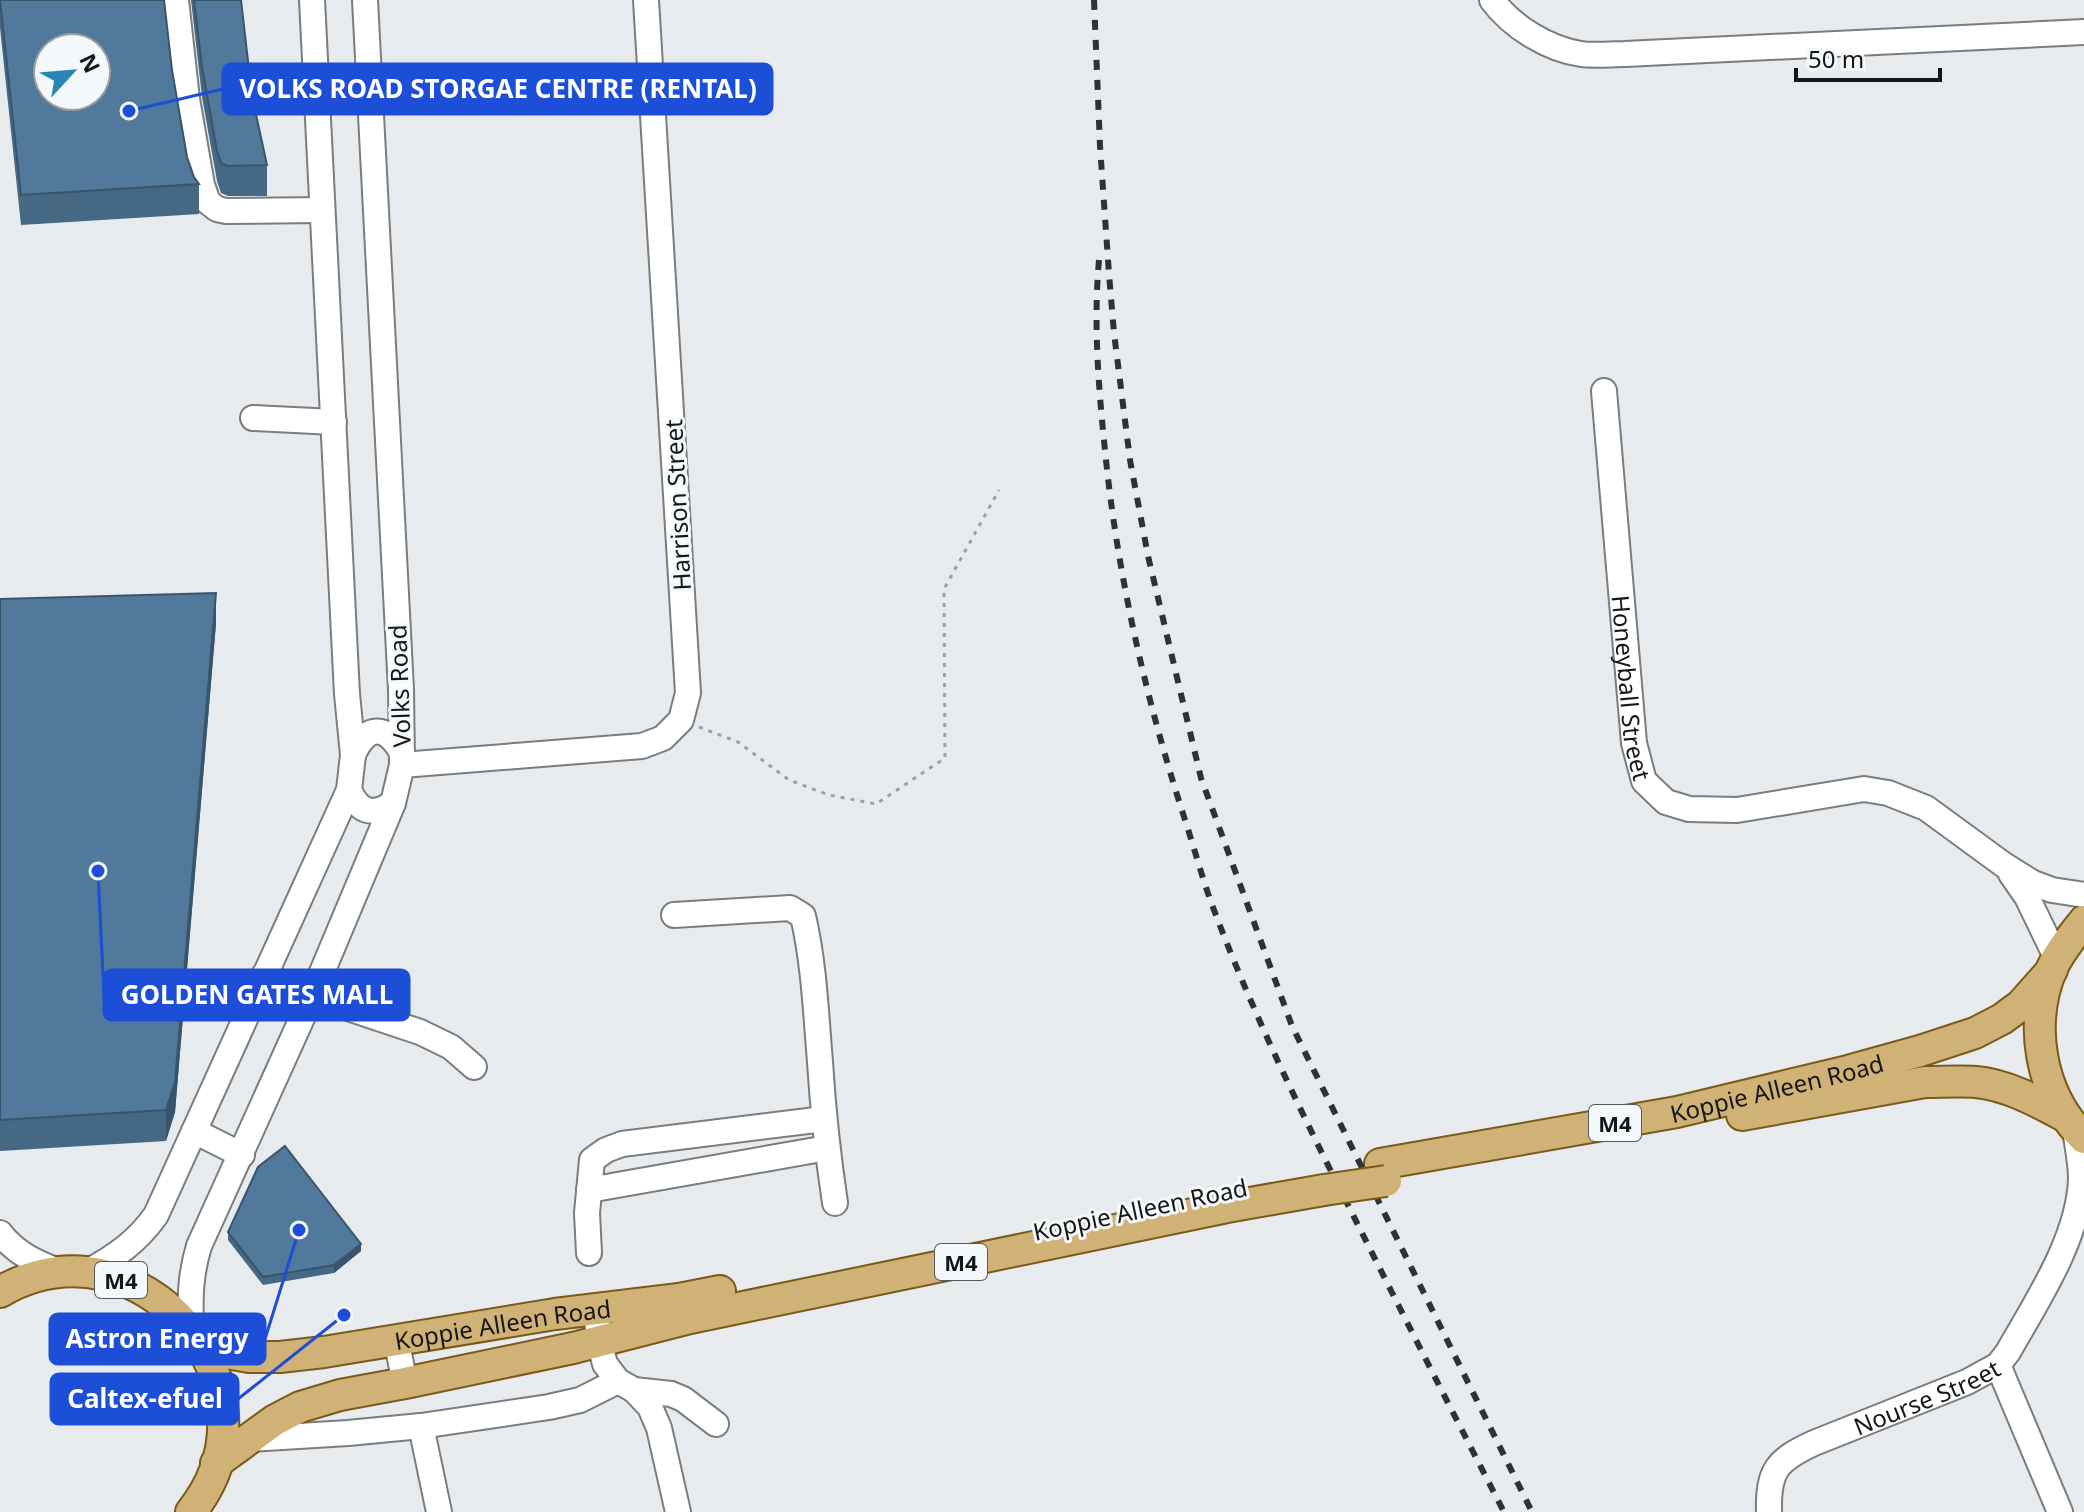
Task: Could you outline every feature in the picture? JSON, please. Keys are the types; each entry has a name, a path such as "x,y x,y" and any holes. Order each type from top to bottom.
{"main road":[{"name":"M4","path":"2075,1128 2055,1098 2047,1077 2040,1034 2041,1012 2054,964 2084,921"},
{"name":"Koppie Alleen Road","path":"1383,1172 1677,1112 1920,1051 1975,1033 2002,1019 2021,1005 2054,964"},
{"name":"Koppie Alleen Road","path":"196,1337 232,1354 280,1357 679,1299 943,1251 1137,1208 1322,1182 1925,1082 1979,1082 2028,1097 2075,1128"},
{"name":"Koppie Alleen Road","path":"216,1463 275,1420 300,1407 340,1395 599,1341 690,1318 1227,1207 1322,1182"},
{"name":"M4","path":"0,1292 36,1277 74,1272 122,1281 155,1297 175,1312 196,1337 217,1381 221,1402 222,1422 216,1463 195,1509"}],"street":[{"path":"176,0 187,99 202,185 208,202 226,211 322,210"},
{"name":"Volks Road","path":"74,1272 123,1251 156,1215 349,790 353,755 347,694 312,0"},
{"name":"Volks Road","path":"196,1337 190,1292 199,1246 312,996 393,803 402,759 365,0"},
{"name":"Harrison Street","path":"646,0 688,693 681,720"},
{"path":"1492,0 1507,17 1536,38 1583,55 2084,32"},
{"name":"Honeyball Street","path":"1604,391 1634,743 1644,781 1666,802 1689,809 1737,810 1864,789 1888,793 1926,808 2004,865 2042,886 2084,895"},
{"path":"253,418 334,422"},
{"path":"353,755 359,742 373,731 391,737 402,759 642,746 663,738 681,720"},
{"path":"349,790 359,807 372,812 383,810 393,803"},
{"name":"Honeyball Street","path":"2004,865 2027,897 2054,964"},
{"path":"674,915 790,908 803,916 835,1203"},
{"path":"264,975 312,996 420,1032 451,1047 474,1067"},
{"path":"589,1253 587,1213 592,1160 606,1150 622,1144 824,1119"},
{"name":"Nourse Street","path":"2065,1248 2079,1194 2080,1164 2075,1128"},
{"path":"194,1131 242,1155"},
{"path":"589,1190 827,1148"},
{"name":"Nourse Street","path":"1769,1512 1774,1473 1790,1454 1967,1382 1998,1365 2065,1248 2084,1226"},
{"path":"0,1233 17,1252 33,1261 74,1272"},
{"path":"596,1309 605,1364 650,1407 659,1428 678,1512"},
{"path":"396,1339 405,1383"},
{"path":"1998,1365 2060,1512"},
{"path":"249,1439 421,1426 549,1407 626,1386 683,1399 716,1424"},
{"path":"421,1426 439,1512"}],"path":[{"path":"681,720 738,742 789,780 829,795 876,804 945,758 944,589 999,490"}],"building":[{"path":"0,0 164,0 187,157 199,184 21,195"},
{"path":"194,0 241,0 252,96 267,165 228,166 221,163 202,67"},
{"path":"216,593 175,1082 166,1110 0,1120 0,599"},
{"path":"285,1146 361,1244 334,1265 263,1277 228,1232 258,1167"}],"railway":[{"path":"1094,0 1109,274 1130,460 1148,556 1201,778 1292,1026 1532,1512"},
{"path":"1099,260 1099,385 1119,553 1148,691 1205,883 1242,980 1294,1095 1504,1512"}],"place":[{"name":"VOLKS ROAD STORGAE CENTRE (RENTAL)","path":"129,111"},
{"name":"GOLDEN GATES MALL","path":"98,871"},
{"name":"Astron Energy","path":"299,1230"},
{"name":"Caltex-efuel","path":"344,1315"}]}
